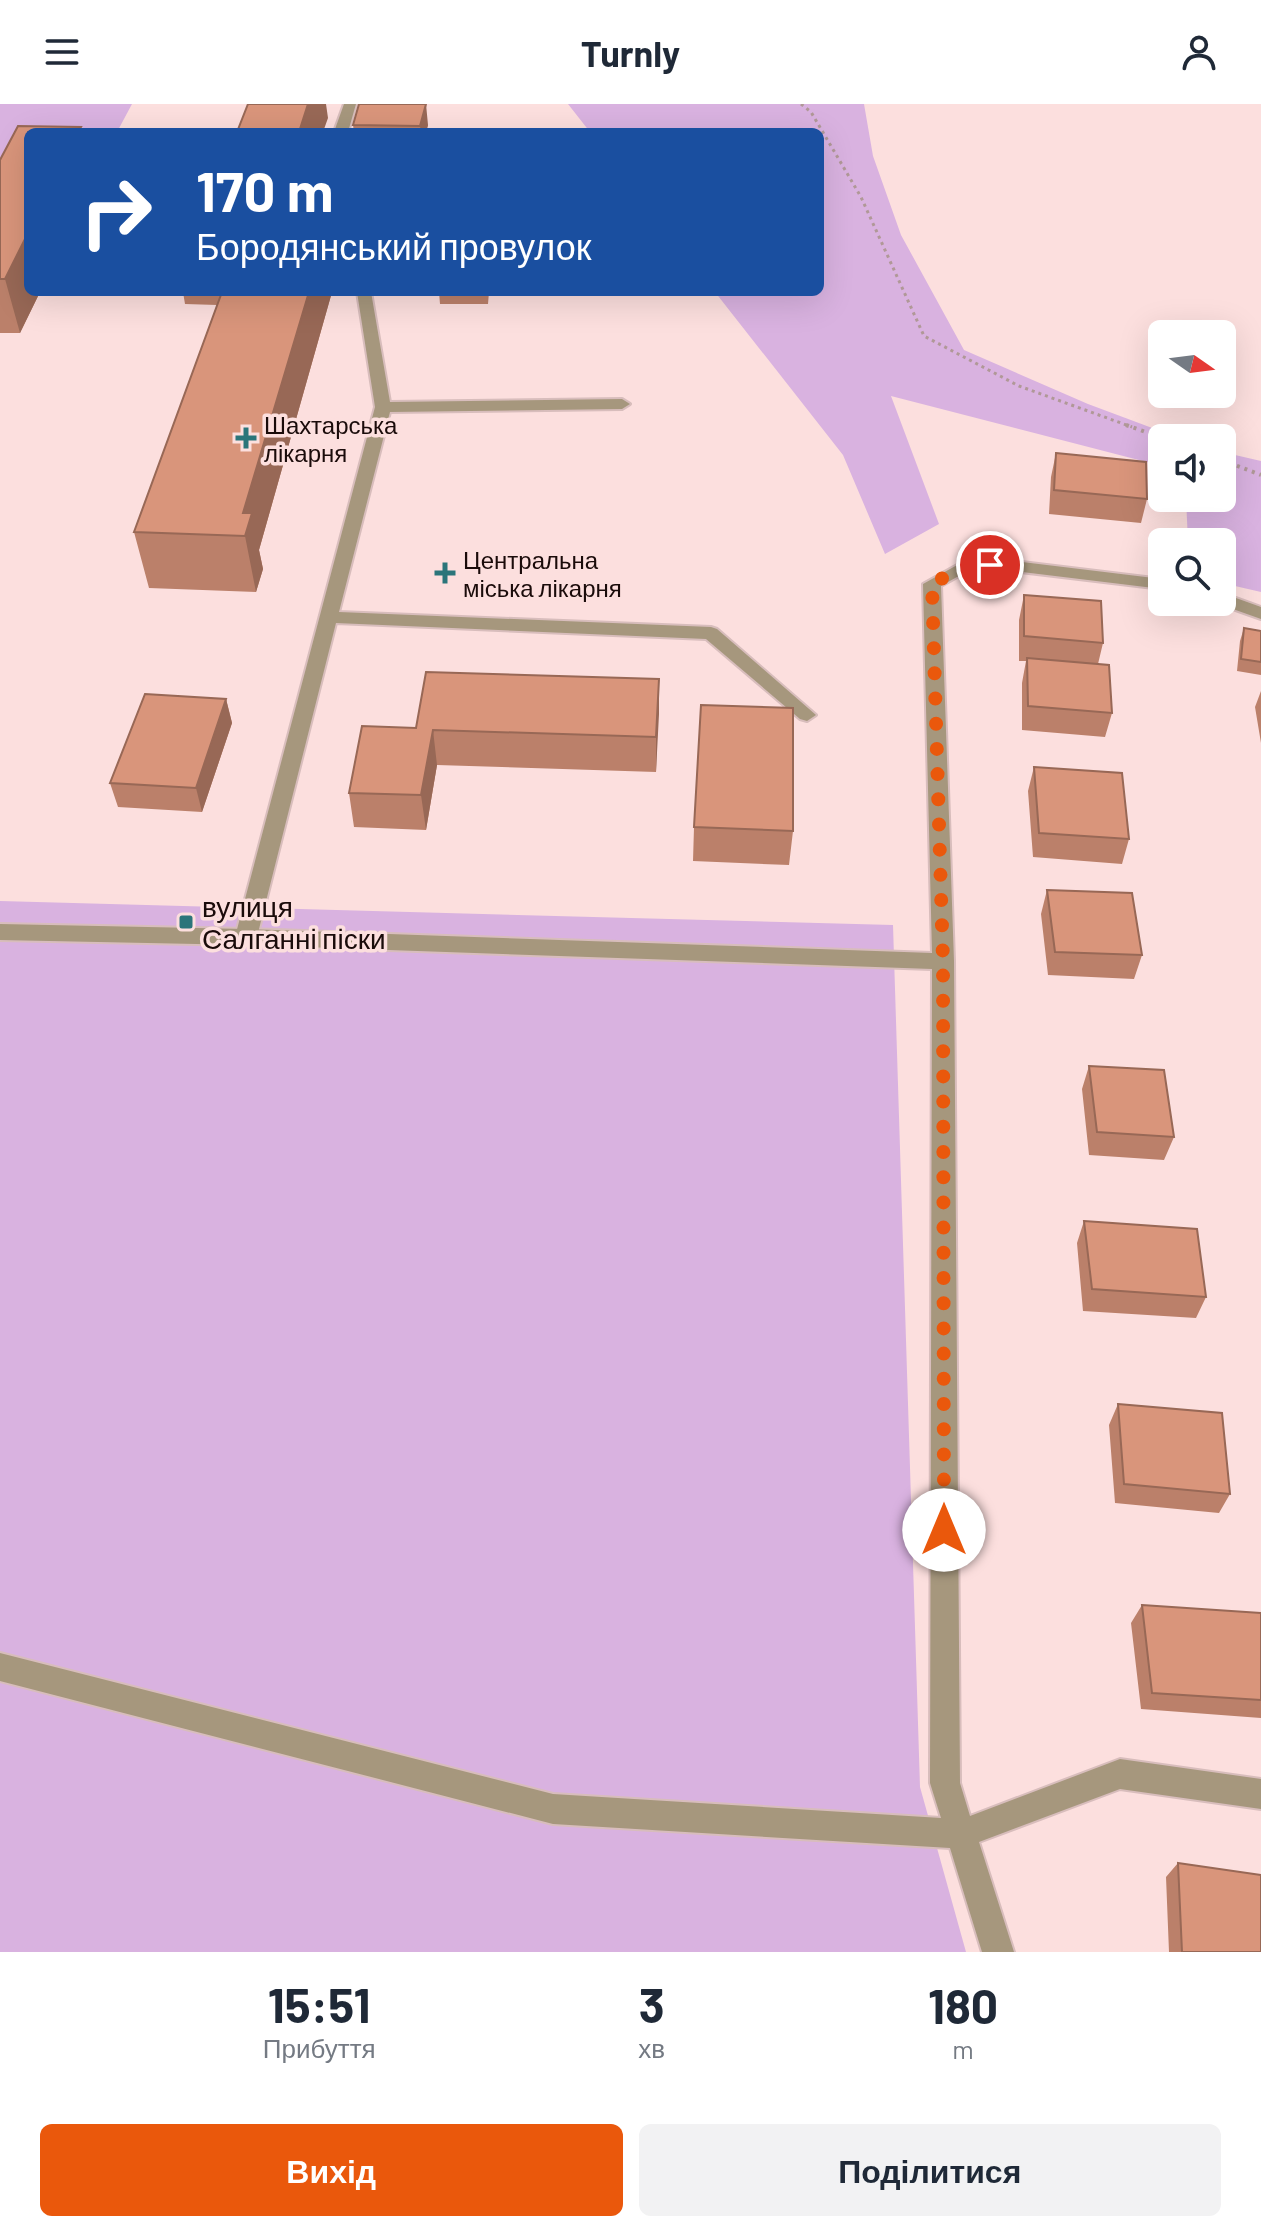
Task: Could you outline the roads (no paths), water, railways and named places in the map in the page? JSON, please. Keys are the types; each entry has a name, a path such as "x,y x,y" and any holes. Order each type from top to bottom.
{"street":[{"path":"342,128 350,104"},
{"path":"246,937 383,407 365,296"},
{"path":"383,407 622,404"},
{"path":"998,1952 945,1783 943,961 932,584 968,564 1013,566 1148,582"},
{"path":"1236,604 1261,613"},
{"path":"328,617 711,633 807,715"},
{"path":"0,932 246,937 943,961"},
{"path":"0,1667 553,1809 961,1834 1120,1774 1261,1794"}],"place":[{"name":"Шахтарська лікарня","path":"246,438"},
{"name":"Центральна міська лікарня","path":"445,573"},
{"name":"вулиця Салганні піски","path":"186,922"}]}
